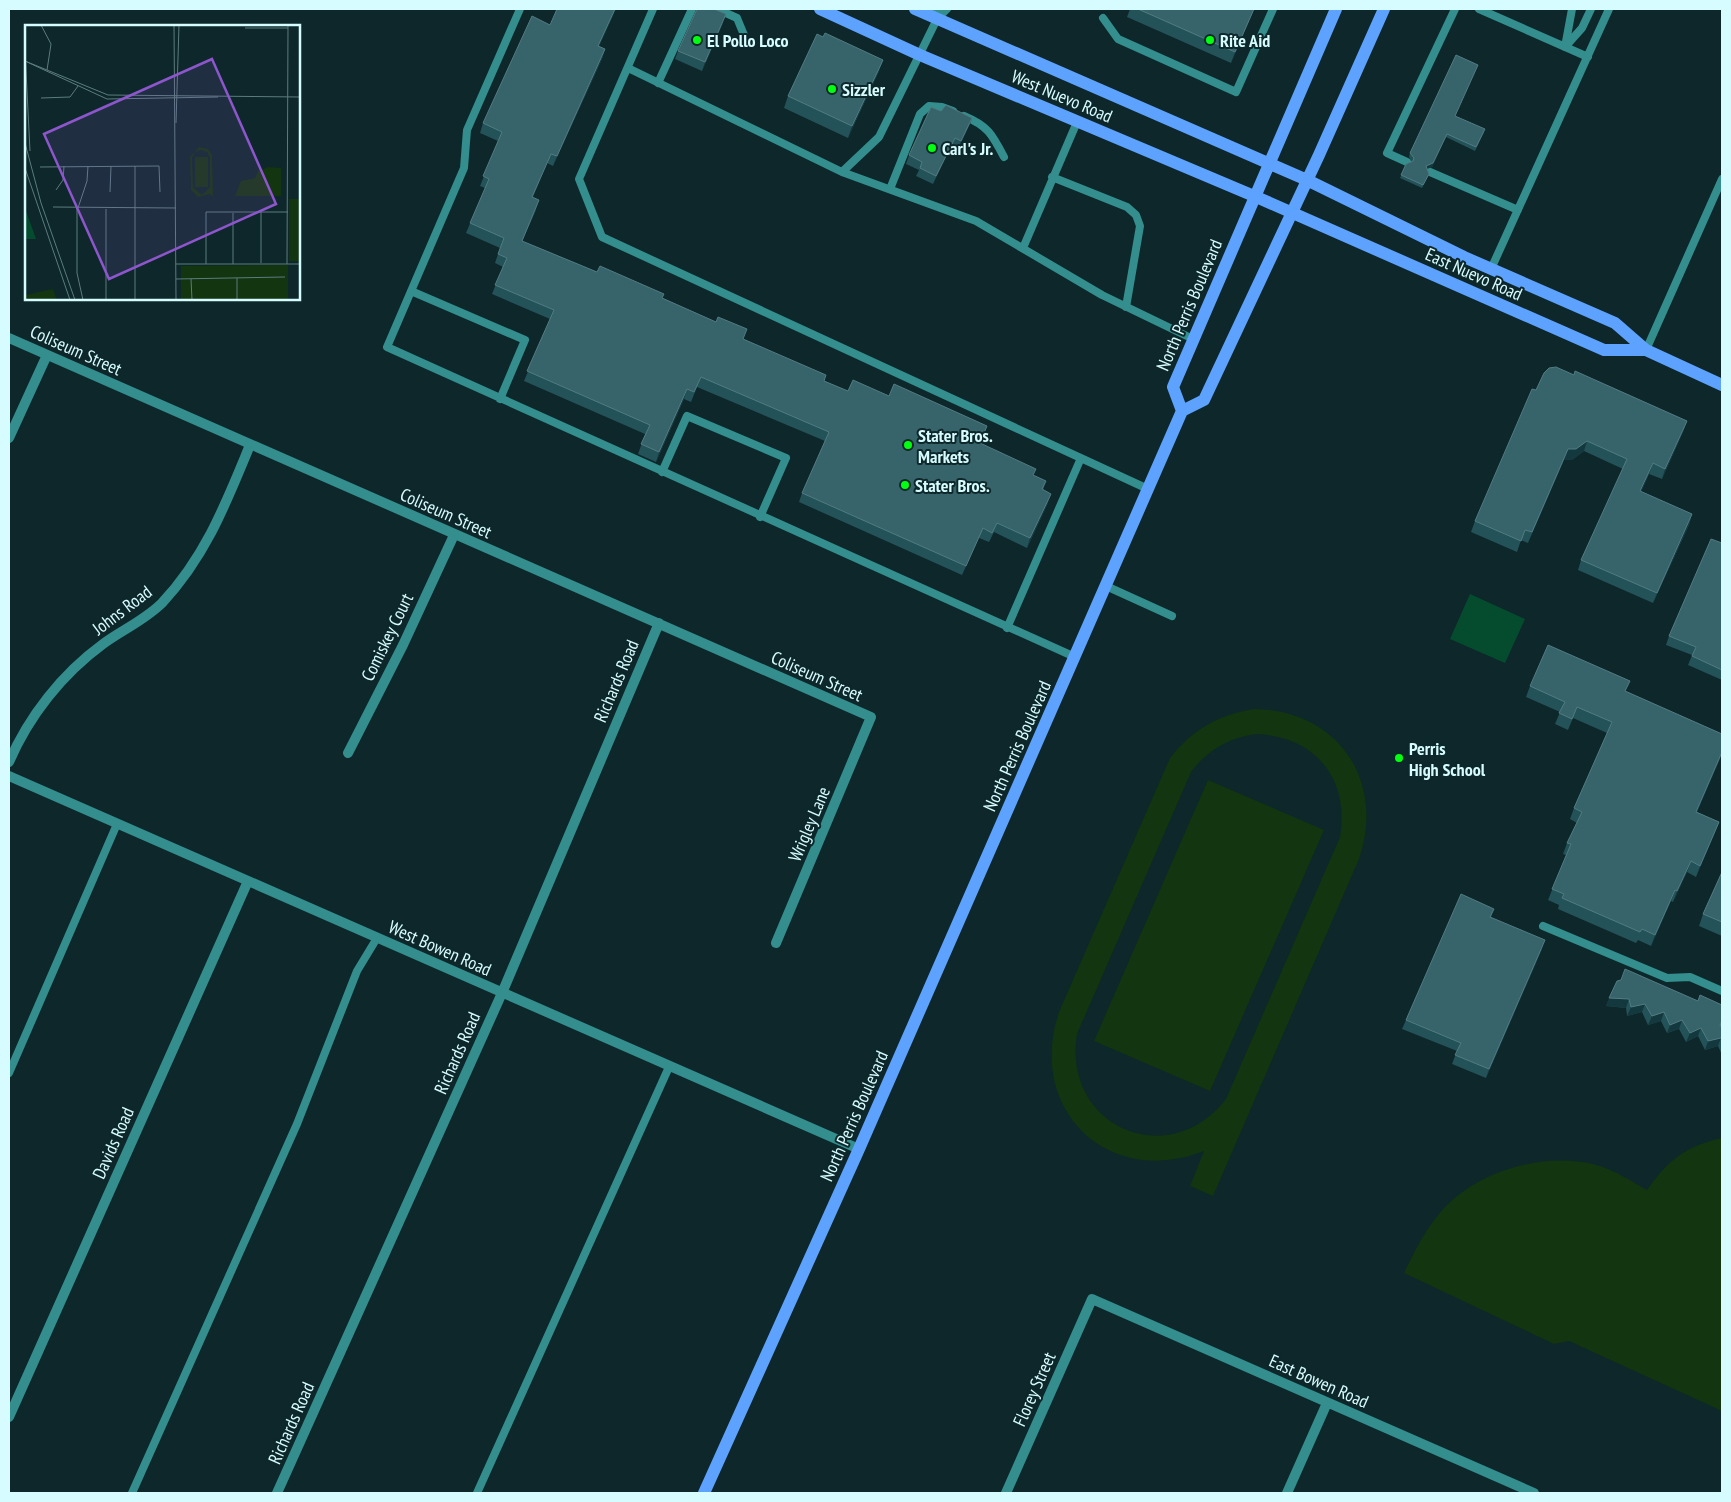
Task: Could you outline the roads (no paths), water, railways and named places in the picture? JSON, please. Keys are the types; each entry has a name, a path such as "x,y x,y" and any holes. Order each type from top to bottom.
{"main road":[{"name":"West Nuevo Road","path":"820,9 920,55 1291,213"},
{"name":"West Nuevo Road","path":"915,9 936,14 1307,180"},
{"name":"North Perris Boulevard","path":"704,1493 859,1149 1182,411 1173,387 1336,9"},
{"path":"1182,411 1204,400 1307,180 1384,9"},
{"name":"East Nuevo Road","path":"1307,180 1491,269 1615,323 1646,350 1722,385"},
{"name":"East Nuevo Road","path":"1291,213 1604,350 1646,350"}],"street":[{"name":"Coliseum Street","path":"9,338 871,717"},
{"path":"9,438 47,355"},
{"name":"Johns Road","path":"9,762 48,696 73,668 160,604 188,573 200,556 222,514 250,445"},
{"name":"Comiskey Court","path":"348,752 402,645 454,535"},
{"name":"Richards Road","path":"277,1493 502,993 659,623"},
{"name":"Wrigley Lane","path":"776,943 871,717"},
{"name":"West Bowen Road","path":"9,776 859,1149"},
{"name":"Davids Road","path":"9,1418 248,881"},
{"name":"East Bowen Road","path":"1092,1298 1534,1493"},
{"name":"Florey Street","path":"1006,1493 1092,1298"},
{"path":"1287,1493 1327,1403"}],"lane":[{"path":"520,9 467,130 464,168 387,347 760,517 1075,657"},
{"path":"652,9 579,179 602,237 1148,489"},
{"path":"658,83 692,9"},
{"path":"717,9 737,18 744,35"},
{"path":"842,172 879,137 920,55 936,14 948,9"},
{"path":"1103,18 1118,39 1236,92 1274,9"},
{"path":"1407,162 1387,153 1455,9"},
{"path":"1479,9 1588,57"},
{"path":"1565,47 1572,9"},
{"path":"1565,47 1582,28 1591,9"},
{"path":"1491,269 1609,9"},
{"path":"628,68 842,172 976,221 1126,307 1193,340"},
{"path":"890,189 920,114 928,106 942,107 979,122 991,132 1004,157"},
{"path":"1023,248 1052,177 1078,122"},
{"path":"1430,172 1518,210"},
{"path":"1052,177 1126,207 1136,215 1140,226 1126,307"},
{"path":"1646,350 1722,179"},
{"path":"411,291 525,340 500,398"},
{"path":"662,472 687,416 786,458 760,517"},
{"path":"1007,628 1080,458"},
{"path":"1106,586 1172,616"},
{"path":"9,1072 118,824"},
{"path":"1543,926 1667,978 1690,977 1722,991"},
{"path":"132,1493 297,1124 357,972 377,938"},
{"path":"477,1493 669,1067"}],"place":[{"name":"El Pollo Loco","path":"697,40"},
{"name":"Rite Aid","path":"1210,40"},
{"name":"Sizzler","path":"832,89"},
{"name":"Carl's Jr.","path":"932,148"},
{"name":"Stater Bros. Markets","path":"908,445"},
{"name":"Stater Bros.","path":"905,485"},
{"name":"Perris High School","path":"1399,758"}]}
